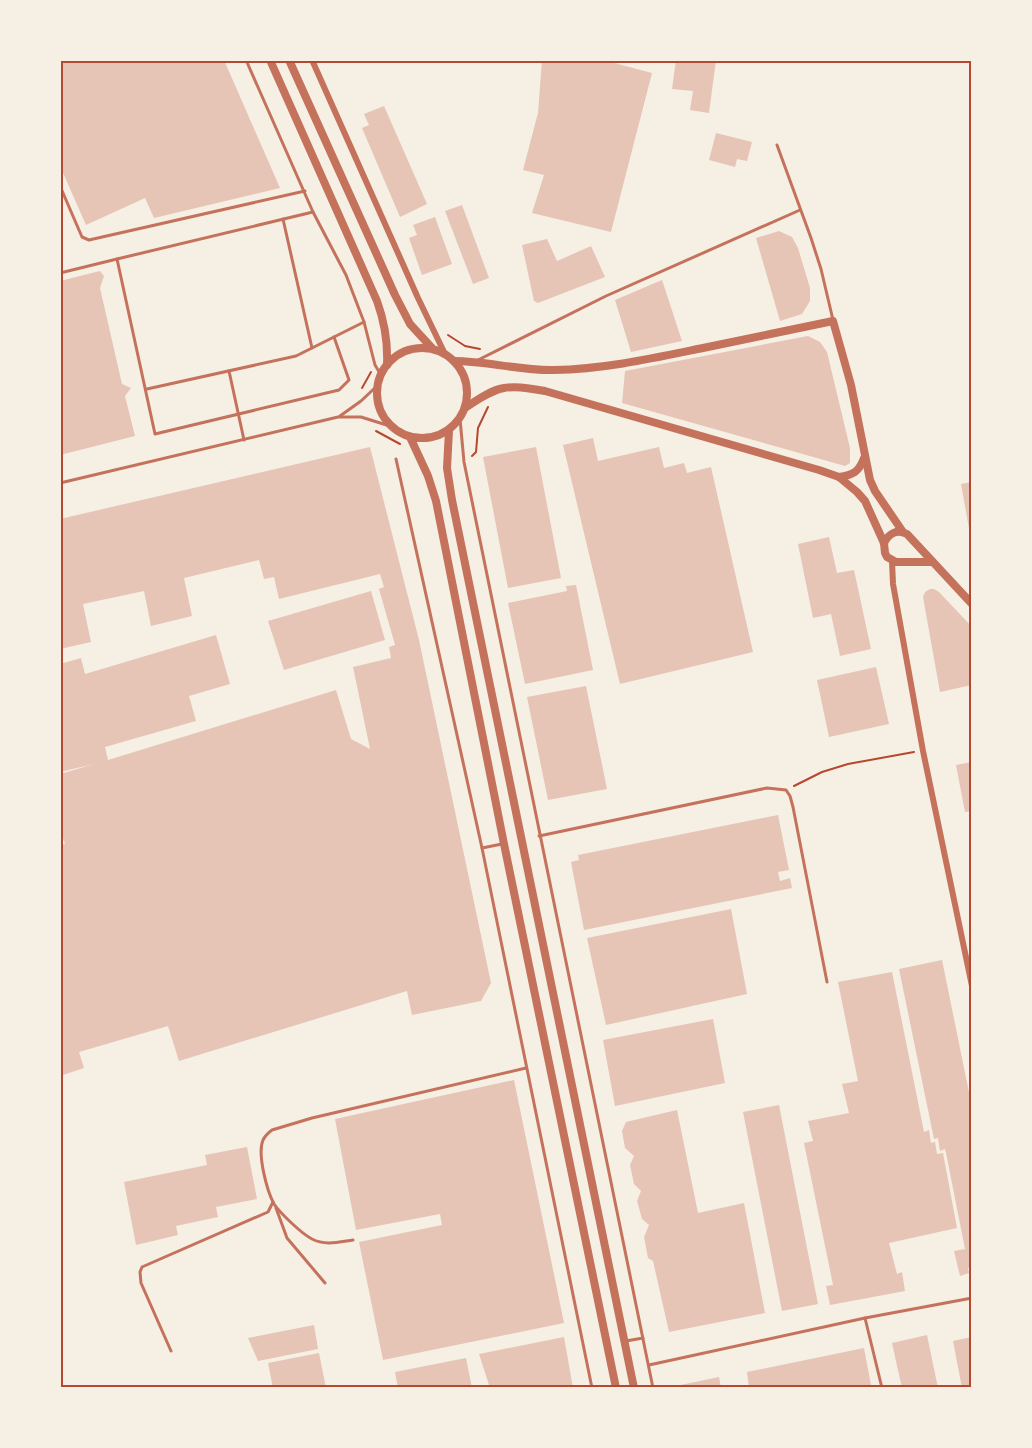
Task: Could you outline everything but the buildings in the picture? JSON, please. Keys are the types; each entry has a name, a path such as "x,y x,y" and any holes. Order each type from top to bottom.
{"street":[{"path":"270,60 385,324 387,365"},
{"path":"289,60 410,324 432,348 454,361 462,371 467,383 468,396 465,408 460,419 449,430 430,438 410,437 393,427 385,418 377,396 378,385 387,365 396,356 407,350 432,348"},
{"path":"312,60 445,354"},
{"path":"454,361 476,361 527,369 551,370 619,364 833,321 851,385 864,458 875,491 903,532 912,538 914,543 972,604"},
{"path":"465,408 488,393 508,386 545,391 819,470 839,477 865,501 884,543 885,553 892,561 893,584 923,751 972,986"},
{"path":"449,430 447,468 452,500 634,1388"},
{"path":"410,437 428,476 436,501 616,1388"},
{"path":"839,477 855,473 864,458"},
{"path":"884,543 890,535 903,532"},
{"path":"906,561 913,553 914,543"},
{"path":"892,561 932,562"}],"lane":[{"path":"246,60 314,212 346,274 364,322 375,364 381,375"},
{"path":"777,145 821,269 833,321"},
{"path":"60,186 82,237 89,240 305,191"},
{"path":"476,361 606,296 800,210"},
{"path":"60,273 314,212"},
{"path":"283,219 312,348"},
{"path":"117,258 155,434 339,390 349,380 334,337"},
{"path":"146,390 296,356 364,322"},
{"path":"229,371 244,440"},
{"path":"339,417 378,385"},
{"path":"60,483 339,417 361,417 393,427"},
{"path":"460,419 464,462 653,1388"},
{"path":"396,459 482,848 592,1388"},
{"path":"539,836 767,788 786,790 793,807 826,982"},
{"path":"482,848 504,844"},
{"path":"325,1283 287,1238 264,1174 261,1152 263,1138 272,1130 312,1118 526,1068"},
{"path":"273,1202 310,1239 328,1243 353,1240"},
{"path":"171,1351 141,1283 142,1268 268,1212 273,1202"},
{"path":"649,1365 865,1318 972,1298"},
{"path":"865,1318 882,1388"},
{"path":"624,1341 643,1338"}],"path":[{"path":"786,790 822,772 848,764 923,751"}]}
